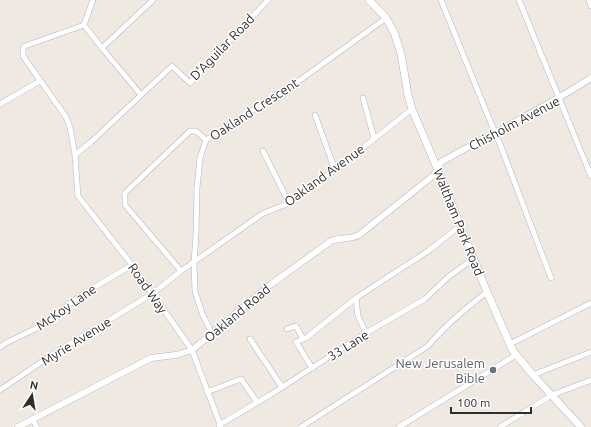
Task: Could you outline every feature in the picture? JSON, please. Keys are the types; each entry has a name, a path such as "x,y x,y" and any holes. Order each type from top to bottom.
{"main road":[{"name":"Waltham Park Road","path":"369,0 386,18 394,32 409,102 473,259 510,344 516,355 533,375 581,427"}],"street":[{"path":"75,155 142,95 84,25 93,0"},
{"path":"102,48 153,0"},
{"name":"D'Aguilar Road","path":"142,95 172,66 190,84 268,0"},
{"path":"441,0 500,144 551,278"},
{"path":"519,0 558,99 591,176"},
{"path":"588,0 591,6"},
{"name":"Oakland Crescent","path":"212,334 202,313 195,291 194,263 196,235 196,188 200,158 206,140 303,78 386,18"},
{"name":"Road Way","path":"84,25 25,46 23,49 23,56 66,117 70,127 75,155 78,196 132,265 192,350 220,426"},
{"name":"Chisholm Avenue","path":"437,168 441,162 558,99 591,79"},
{"path":"0,104 40,81"},
{"path":"364,98 374,138"},
{"name":"Oakland Avenue","path":"181,271 262,214 289,203 335,170 412,109"},
{"path":"315,115 335,170"},
{"path":"181,271 125,205 125,193 190,131 196,131 206,140"},
{"path":"264,151 289,203"},
{"name":"Oakland Road","path":"18,427 151,358 176,356 192,350 270,285 331,241 336,239 353,238 359,235 434,174 437,168"},
{"path":"312,368 296,342 303,339 356,298 428,251 460,226"},
{"name":"33 Lane","path":"220,426 366,333 424,299 448,277 473,259"},
{"name":"McKoy Lane","path":"0,347 37,328 83,294 132,265"},
{"name":"Myrie Avenue","path":"0,390 53,354 152,294 181,271"},
{"path":"301,427 428,346 443,329 487,292"},
{"path":"356,298 358,316 366,333"},
{"path":"510,344 591,303"},
{"path":"287,329 296,326 303,339"},
{"path":"250,340 282,387"},
{"path":"533,375 591,352"},
{"path":"399,427 516,355"},
{"path":"207,392 241,379 257,402"},
{"path":"500,427 552,395 591,380"},
{"path":"32,419 37,427"}],"place":[{"name":"New Jerusalem Bible","path":"493,370"}]}
